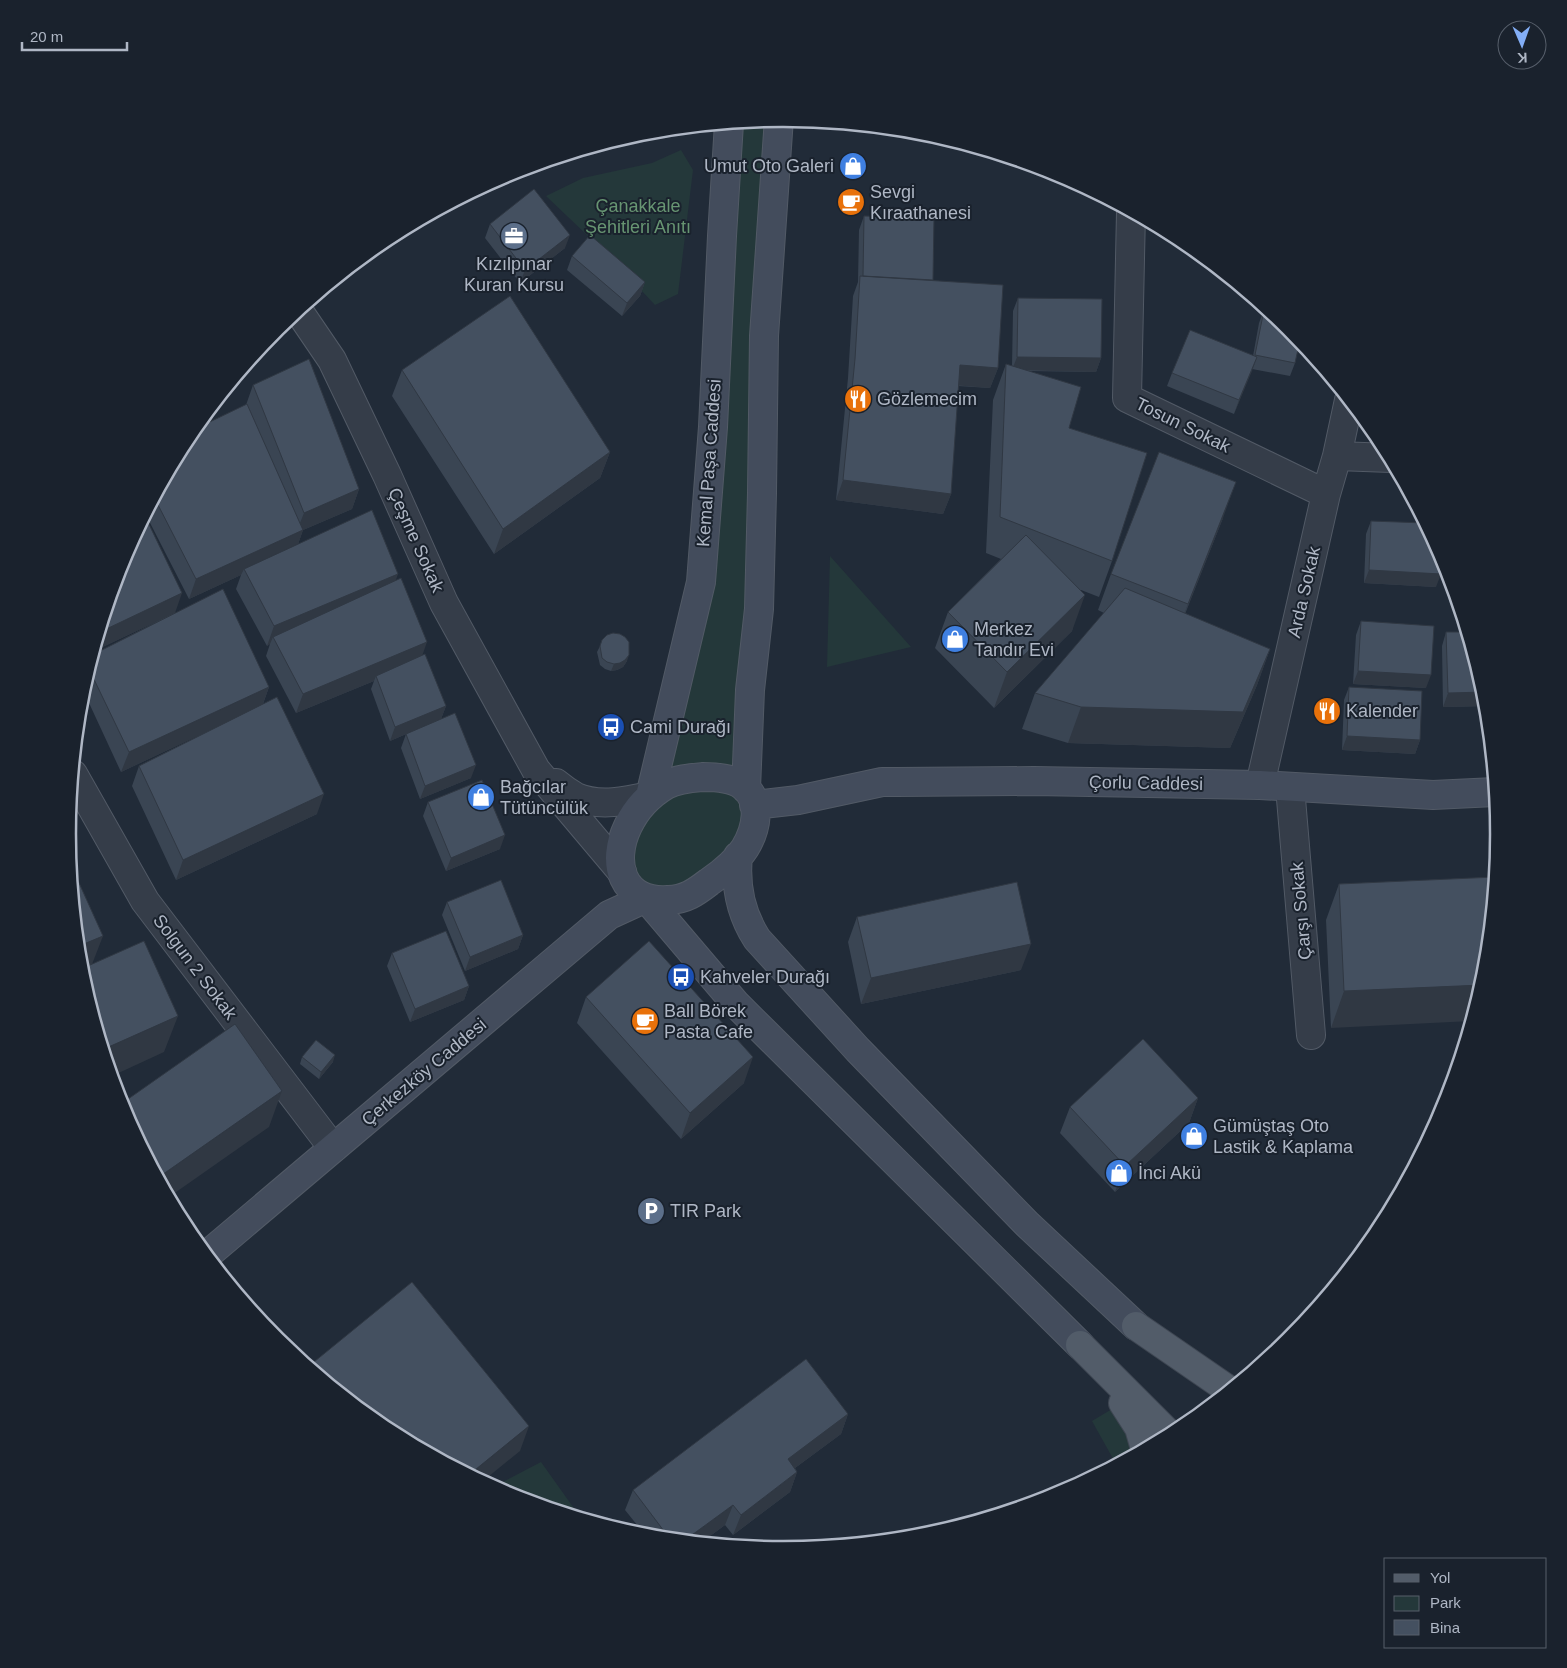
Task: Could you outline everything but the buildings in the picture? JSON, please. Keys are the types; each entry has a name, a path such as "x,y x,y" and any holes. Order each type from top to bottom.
{"main road":[{"path":"622,876 636,893 646,898 680,899 692,894 715,878 745,848 751,807 750,690 758,609 764,336 778,127"},
{"name":"Kemal Paşa Caddesi","path":"650,796 701,582 713,427 729,129"},
{"path":"609,915 618,901 622,876 621,856 624,835 634,815 650,796 668,784 690,778 714,777 742,785 751,807"},
{"name":"Çorlu Caddesi","path":"751,807 776,812 798,800 882,782 1260,785 1433,795 1489,792"},
{"path":"738,856 737,871 740,897 750,928 757,939 858,1050 1014,1210 1136,1326 1213,1396"},
{"path":"646,898 736,1004 1164,1429"},
{"name":"Çerkezköy Caddesi","path":"212,1251 609,915 646,898"},
{"path":"1136,1326 1224,1387"},
{"path":"1080,1345 1130,1412 1139,1428 1142,1443"}],"street":[{"name":"Tosun Sokak","path":"1131,219 1127,398 1326,494"},
{"name":"Çeşme Sokak","path":"302,316 332,360 387,475 444,603 536,770 622,876"},
{"name":"Arda Sokak","path":"1260,785 1348,407"},
{"path":"1337,456 1382,458"},
{"path":"536,770 574,796 589,801 613,802 650,796"},
{"name":"Solgun 2 Sokak","path":"78,784 144,901 333,1148"},
{"name":"Çarşı Sokak","path":"1290,787 1311,1035"}],"green space":[{"path":"779,127 749,793 731,862 650,898 622,855 668,784 689,632 729,129"},
{"name":"Çanakkale Şehitleri Anıtı","path":"681,150 693,170 678,294 655,305 610,257 546,196 583,178 652,163"},
{"path":"830,556 911,647 827,667"},
{"path":"1117,1406 1141,1444 1113,1459 1092,1421"},
{"path":"541,1462 575,1510 556,1504 502,1482"}],"place":[{"name":"Umut Oto Galeri","path":"853,166"},
{"name":"Sevgi Kıraathanesi","path":"851,202"},
{"name":"Kızılpınar Kuran Kursu","path":"514,236"},
{"name":"Gözlemecim","path":"858,399"},
{"name":"Merkez Tandır Evi","path":"955,639"},
{"name":"Kalender","path":"1327,711"},
{"name":"Cami Durağı","path":"611,727"},
{"name":"Bağcılar Tütüncülük","path":"481,797"},
{"name":"Kahveler Durağı","path":"681,977"},
{"name":"Ball Börek Pasta Cafe","path":"645,1021"},
{"name":"Gümüştaş Oto Lastik & Kaplama","path":"1194,1136"},
{"name":"İnci Akü","path":"1119,1173"},
{"name":"TIR Park","path":"651,1211"}]}
